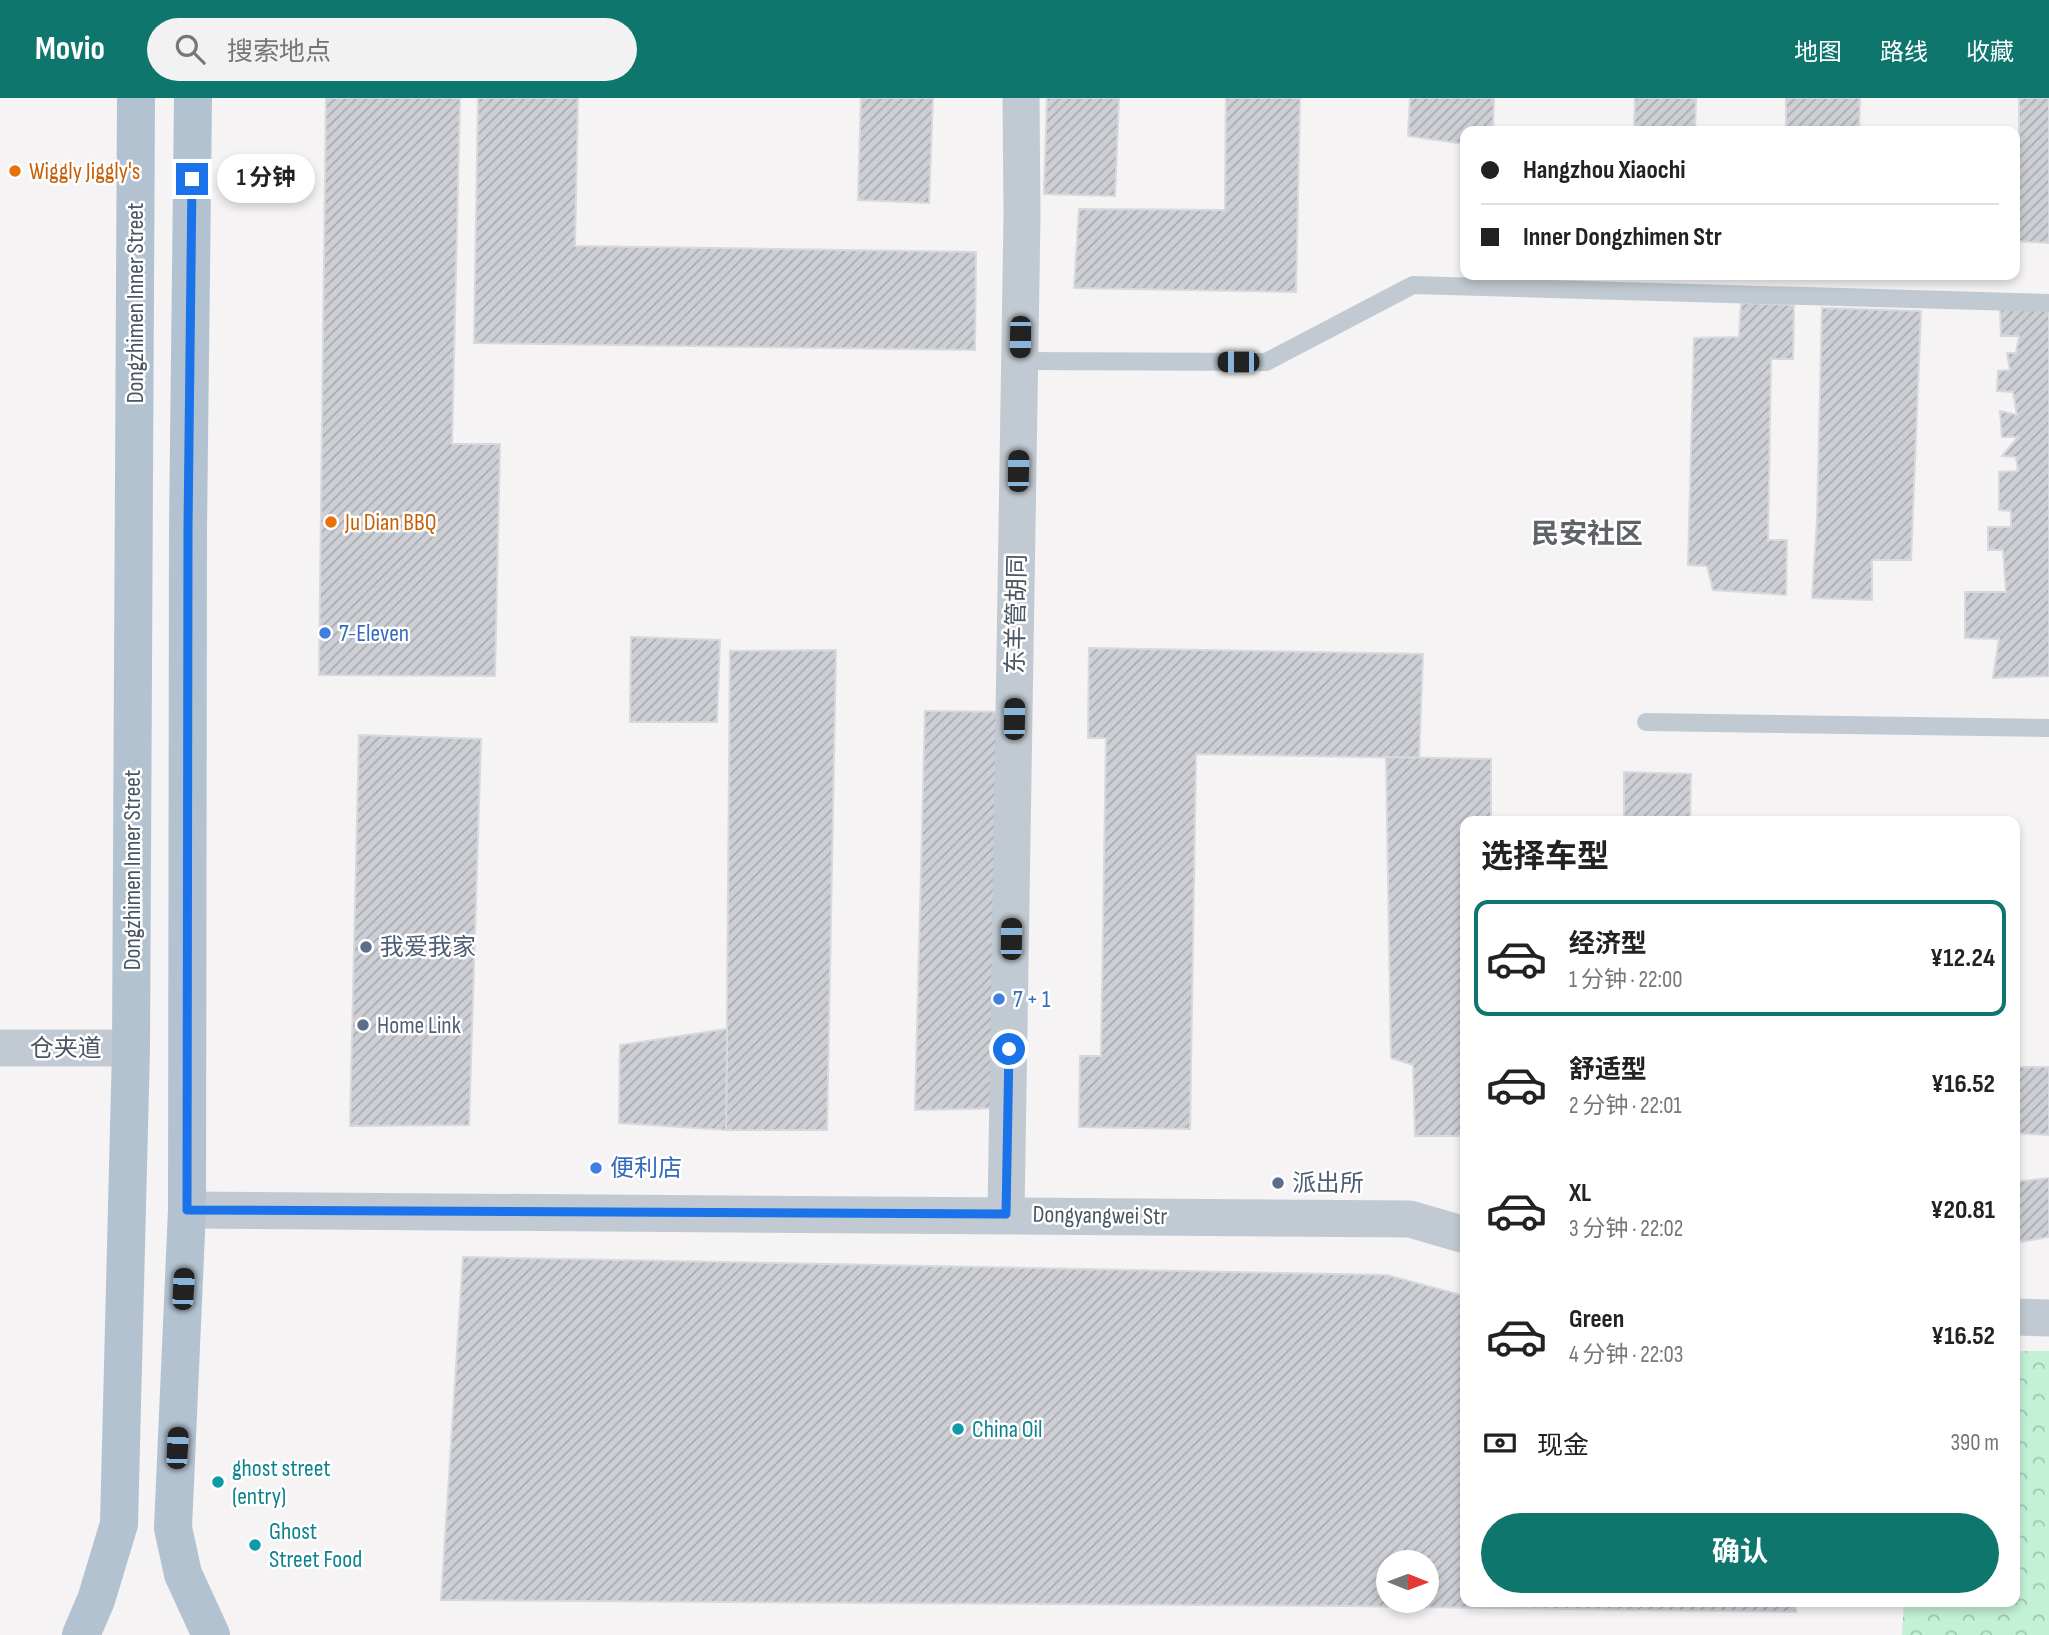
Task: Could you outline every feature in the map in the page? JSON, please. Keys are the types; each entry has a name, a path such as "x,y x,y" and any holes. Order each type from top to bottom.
{"main road":[{"name":"Dongzhimen Inner Street","path":"81,1635 96,1600 119,1524 131,1048 136,98"},
{"path":"192,98 187,1210 173,1528 183,1574 211,1635"}],"street":[{"name":"东羊管胡同","path":"1006,1214 1020,361 1021,98"},
{"name":"仓夹道","path":"0,1048 131,1048"},
{"name":"Dongyangwei Str","path":"187,1210 1410,1219 1460,1234"},
{"path":"2020,1317 2049,1318"}],"lane":[{"path":"1020,361 1266,362 1413,285 2049,303"},
{"path":"1646,722 2049,728"}],"green space":[{"path":"2020,1351 2049,1351 2049,1635 1902,1635 1904,1607 2020,1607"}],"building":[{"path":"326,98 460,98 452,444 500,444 495,676 319,675"},
{"path":"478,98 578,98 575,246 976,252 975,350 474,343"},
{"path":"861,98 933,98 929,203 858,200"},
{"path":"1047,98 1119,98 1115,196 1044,194"},
{"path":"1226,98 1300,98 1296,292 1074,288 1079,209 1225,210"},
{"path":"1410,98 1494,98 1493,126 1460,126 1460,143 1408,136"},
{"path":"1635,98 1696,98 1695,126 1634,126"},
{"path":"1786,98 1860,98 1859,126 1786,126"},
{"path":"2019,98 2049,98 2049,243 2020,241"},
{"path":"1741,303 1794,305 1793,359 1771,359 1768,540 1787,540 1786,595 1713,590 1707,566 1688,565 1694,338 1739,337"},
{"path":"1822,308 1921,311 1911,560 1872,560 1872,600 1812,598 1817,520"},
{"path":"2000,309 2049,310 2049,676 1993,678 1999,639 1965,638 1965,592 2006,592 2003,550 1988,550 1988,527 2011,527 2011,511 1999,510 1999,472 2018,471 2016,457 2002,456 2018,437 2002,437 2000,411 2017,415 2013,392 1997,391 1998,371 2010,370 2007,353 2016,353 2019,336 2001,336"},
{"path":"631,637 720,640 717,722 630,722"},
{"path":"1089,648 1423,654 1419,758 1196,754 1190,1129 1079,1127 1080,1056 1101,1056 1106,738 1088,738"},
{"path":"836,650 827,1130 726,1130 730,651"},
{"path":"925,711 1011,712 1003,1108 915,1110"},
{"path":"359,735 481,739 469,1125 350,1126"},
{"path":"1386,757 1491,759 1491,816 1460,816 1460,1136 1415,1136 1413,1065 1391,1058"},
{"path":"1624,772 1691,774 1690,816 1624,816"},
{"path":"727,1029 726,1130 619,1123 620,1045"},
{"path":"2020,1067 2049,1067 2049,1135 2020,1133"},
{"path":"2049,1178 2049,1237 2020,1242 2020,1181"},
{"name":"China Oil","path":"463,1257 1387,1275 1460,1295 1460,1607 1796,1607 1796,1612 1439,1607 1439,1550 1376,1550 1376,1606 441,1600"}],"place":[{"name":"Wiggly Jiggly's","path":"15,171"},
{"name":"Ju Dian BBQ","path":"331,522"},
{"name":"7-Eleven","path":"325,633"},
{"name":"我爱我家","path":"366,947"},
{"name":"7 + 1","path":"999,999"},
{"name":"Home Link","path":"363,1025"},
{"name":"便利店","path":"596,1168"},
{"name":"派出所","path":"1278,1183"},
{"name":"China Oil","path":"958,1429"},
{"name":"ghost street (entry)","path":"218,1482"},
{"name":"Ghost Street Food","path":"255,1545"}],"district":[{"name":"民安社区","path":"1587,533"}],"route":[{"path":"192,179 188,529 187,1210 1006,1214 1009,1049"}]}
